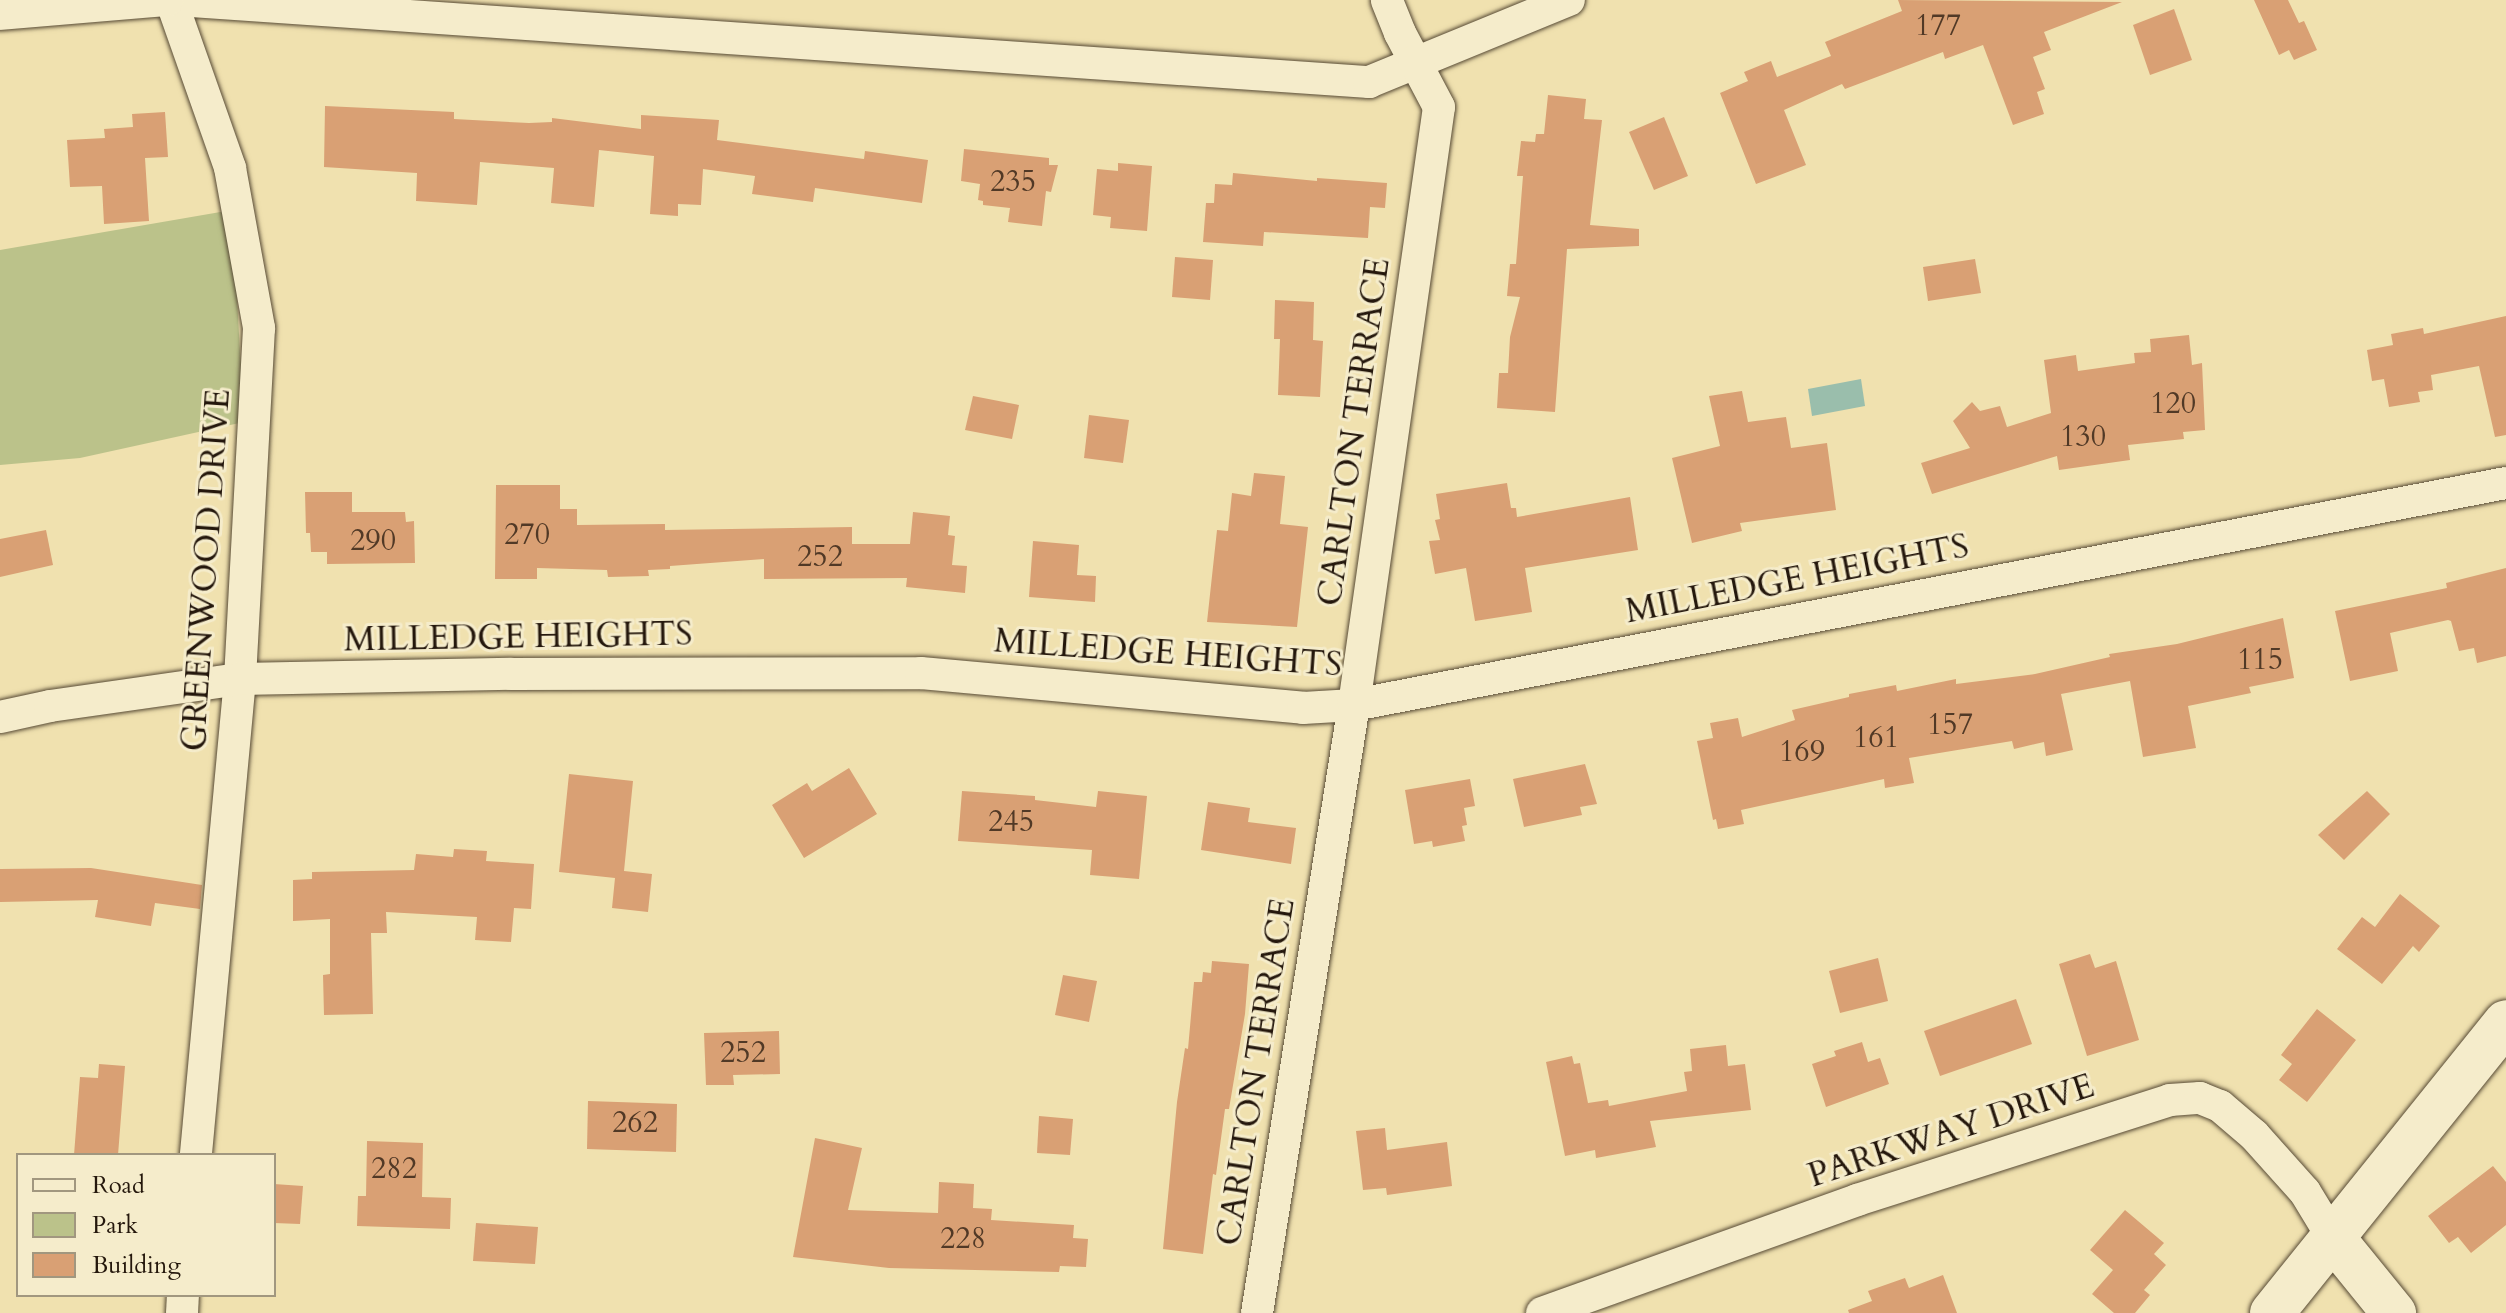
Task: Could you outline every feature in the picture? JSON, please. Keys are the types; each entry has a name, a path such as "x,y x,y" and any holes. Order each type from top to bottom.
{"main road":[{"path":"2272,1313 2506,1022"},
{"path":"2333,1238 2394,1313"}],"street":[{"path":"0,14 172,0 1369,82 1417,65 1462,41 1569,0"},
{"name":"GREENWOOD DRIVE","path":"172,0 230,168 259,328 240,679 196,1153"},
{"name":"CARLTON TERRACE","path":"1257,1313 1354,705 1439,107 1387,0"},
{"name":"MILLEDGE HEIGHTS","path":"0,717 50,706 240,679 511,674 921,673 1303,708 1354,705 1403,693 2506,483"},
{"name":"PARKWAY DRIVE","path":"1542,1313 1857,1200 2170,1100 2200,1098 2220,1106 2254,1135 2305,1192 2333,1238"}],"green space":[{"path":"232,210 244,422 80,458 0,465 0,250"}],"shaded area":[{"path":"1861,379 1865,406 1812,416 1808,389"}],"building":[{"path":"1898,0 2122,2 2044,32 2051,50 2033,57 2045,89 2037,92 2044,114 2013,125 1983,45 1945,59 1943,52 1845,89 1842,84 1784,110 1806,165 1756,184 1720,93 1748,81 1744,72 1771,61 1777,77 1831,56 1825,42 1902,11"},
{"path":"2254,0 2288,0 2299,23 2304,21 2317,50 2294,60 2289,50 2279,55"},
{"path":"2174,9 2192,60 2150,75 2133,25"},
{"path":"1548,95 1586,99 1584,119 1602,120 1590,225 1639,229 1639,246 1567,249 1555,412 1497,408 1499,373 1508,373 1510,337 1520,297 1507,296 1510,264 1516,264 1523,176 1517,176 1521,141 1535,142 1536,134 1544,134"},
{"path":"325,106 454,112 454,119 529,123 552,122 552,118 641,129 641,115 719,120 717,140 864,159 865,151 928,160 922,203 815,188 813,202 752,194 755,176 703,169 701,205 678,204 678,216 650,214 654,156 599,150 594,207 551,203 554,168 480,162 477,205 416,201 417,173 324,167"},
{"path":"165,112 168,157 145,158 149,221 104,224 102,186 70,187 67,140 105,138 104,129 133,127 132,114"},
{"path":"1664,117 1688,176 1654,190 1629,132"},
{"path":"964,149 1049,158 1049,165 1058,165 1051,192 1046,191 1042,226 1008,222 1010,208 983,205 983,201 978,200 980,184 961,181"},
{"path":"1118,163 1152,166 1147,231 1110,228 1111,217 1093,215 1097,169 1118,171"},
{"path":"1233,173 1317,181 1317,178 1387,183 1385,208 1370,207 1368,238 1264,232 1263,246 1203,242 1206,203 1214,203 1215,184 1232,185"},
{"path":"1175,257 1213,260 1210,300 1172,297"},
{"path":"1975,259 1981,293 1928,301 1923,267"},
{"path":"1275,300 1314,302 1313,340 1323,341 1320,397 1278,395 1280,339 1274,339"},
{"path":"2506,316 2506,435 2495,437 2479,366 2431,375 2433,390 2418,392 2420,402 2389,407 2384,379 2372,381 2367,350 2393,345 2391,334 2423,328 2424,334"},
{"path":"2189,335 2192,365 2202,363 2205,430 2183,432 2184,439 2128,445 2130,460 2059,470 2057,456 1932,494 1921,463 1970,448 1953,421 1972,402 1980,411 2000,406 2007,427 2051,413 2044,360 2076,355 2078,371 2135,363 2134,353 2151,352 2150,339"},
{"path":"1742,391 1748,422 1786,417 1791,448 1827,443 1836,510 1740,523 1742,531 1692,543 1672,458 1720,446 1709,396"},
{"path":"973,396 1019,405 1012,439 965,430"},
{"path":"1089,415 1129,420 1123,463 1084,458"},
{"path":"1254,473 1285,476 1280,524 1308,527 1297,627 1207,622 1217,530 1228,531 1232,493 1251,496"},
{"path":"1507,483 1511,508 1516,508 1517,517 1630,497 1638,550 1525,568 1532,612 1475,621 1466,568 1435,574 1429,541 1440,540 1435,520 1440,519 1436,494"},
{"path":"496,485 560,485 560,509 577,509 577,525 665,524 665,530 852,527 852,544 910,544 913,512 950,516 948,535 955,536 952,565 967,566 965,593 906,587 907,578 764,579 764,559 670,566 670,569 648,570 649,576 608,577 607,570 537,568 537,579 495,579"},
{"path":"305,492 352,492 352,512 405,512 406,522 414,521 415,563 327,564 327,552 311,552 310,533 306,533"},
{"path":"46,530 53,565 0,577 0,539"},
{"path":"1033,541 1079,545 1077,575 1096,576 1095,602 1029,597"},
{"path":"2506,568 2506,656 2477,663 2474,648 2459,651 2451,621 2448,620 2390,633 2398,671 2350,681 2335,611 2447,588 2446,583"},
{"path":"2283,618 2294,678 2249,687 2251,693 2188,706 2196,748 2143,757 2130,681 2061,694 2073,750 2046,756 2044,742 2014,749 2012,741 1909,758 1914,783 1885,788 1884,779 1741,810 1744,824 1718,829 1716,819 1713,820 1697,741 1713,738 1710,723 1738,718 1742,737 1795,720 1792,710 1849,697 1849,694 1896,685 1897,691 1956,679 1956,684 2035,674 2110,657 2109,654 2177,644"},
{"path":"1585,764 1597,804 1580,807 1582,815 1524,827 1513,779"},
{"path":"849,768 877,814 804,858 772,805 807,783 812,791"},
{"path":"569,774 633,781 624,871 652,874 648,912 612,908 615,878 559,872"},
{"path":"1470,779 1475,806 1464,808 1467,825 1462,826 1465,841 1433,847 1432,841 1414,844 1405,790"},
{"path":"962,791 1035,796 1035,800 1096,807 1098,791 1147,796 1139,879 1090,875 1092,850 958,841"},
{"path":"2367,791 2390,814 2344,860 2318,835"},
{"path":"1208,802 1250,808 1248,822 1296,828 1291,864 1201,850"},
{"path":"454,849 487,851 486,861 534,864 531,909 514,908 511,942 475,940 477,917 386,912 387,933 371,933 373,1014 324,1015 323,975 330,974 330,919 293,921 293,880 312,879 312,872 414,870 416,854 453,857"},
{"path":"91,868 202,885 200,909 155,903 151,926 95,917 98,900 0,902 0,869"},
{"path":"2400,894 2440,926 2419,952 2413,946 2382,984 2337,949 2362,917 2375,927"},
{"path":"2090,954 2095,968 2116,961 2139,1040 2087,1056 2059,964"},
{"path":"1878,958 1888,1001 1840,1013 1829,971"},
{"path":"1212,961 1249,964 1245,1014 1229,1109 1225,1109 1216,1175 1213,1174 1203,1254 1163,1249 1177,1102 1185,1048 1188,1049 1194,982 1202,982 1203,972 1211,973"},
{"path":"1063,975 1097,981 1089,1022 1055,1015"},
{"path":"2016,999 2032,1044 1940,1076 1924,1031"},
{"path":"2317,1009 2356,1040 2307,1102 2279,1080 2292,1064 2281,1055"},
{"path":"779,1031 780,1074 733,1075 734,1085 706,1085 704,1033"},
{"path":"1862,1042 1868,1062 1880,1058 1889,1084 1826,1107 1812,1064 1836,1056 1834,1051"},
{"path":"1726,1045 1728,1066 1745,1064 1751,1110 1650,1121 1656,1147 1596,1158 1595,1150 1565,1156 1546,1062 1572,1056 1574,1064 1580,1063 1588,1103 1608,1100 1609,1106 1687,1091 1684,1072 1692,1071 1690,1049"},
{"path":"99,1064 125,1066 118,1153 74,1153 80,1077 98,1078"},
{"path":"588,1101 677,1104 676,1152 587,1149"},
{"path":"1039,1116 1073,1119 1070,1155 1037,1153"},
{"path":"1385,1128 1387,1150 1447,1142 1452,1186 1387,1195 1386,1188 1363,1190 1356,1131"},
{"path":"815,1138 862,1148 848,1210 938,1213 939,1182 974,1184 973,1208 992,1209 991,1220 1074,1225 1073,1238 1088,1239 1086,1267 1060,1266 1059,1272 889,1268 793,1257"},
{"path":"367,1141 423,1143 422,1197 451,1198 450,1229 357,1226 358,1196 366,1196"},
{"path":"2493,1166 2506,1182 2506,1225 2471,1253 2458,1237 2449,1243 2428,1216"},
{"path":"276,1184 303,1186 300,1224 276,1223"},
{"path":"2125,1210 2164,1243 2154,1254 2166,1265 2144,1290 2150,1295 2135,1313 2114,1313 2092,1294 2113,1270 2090,1250"},
{"path":"476,1223 538,1227 535,1264 473,1261"},
{"path":"1943,1275 1957,1313 1849,1313 1848,1310 1872,1301 1868,1291 1905,1278 1909,1288"}]}
